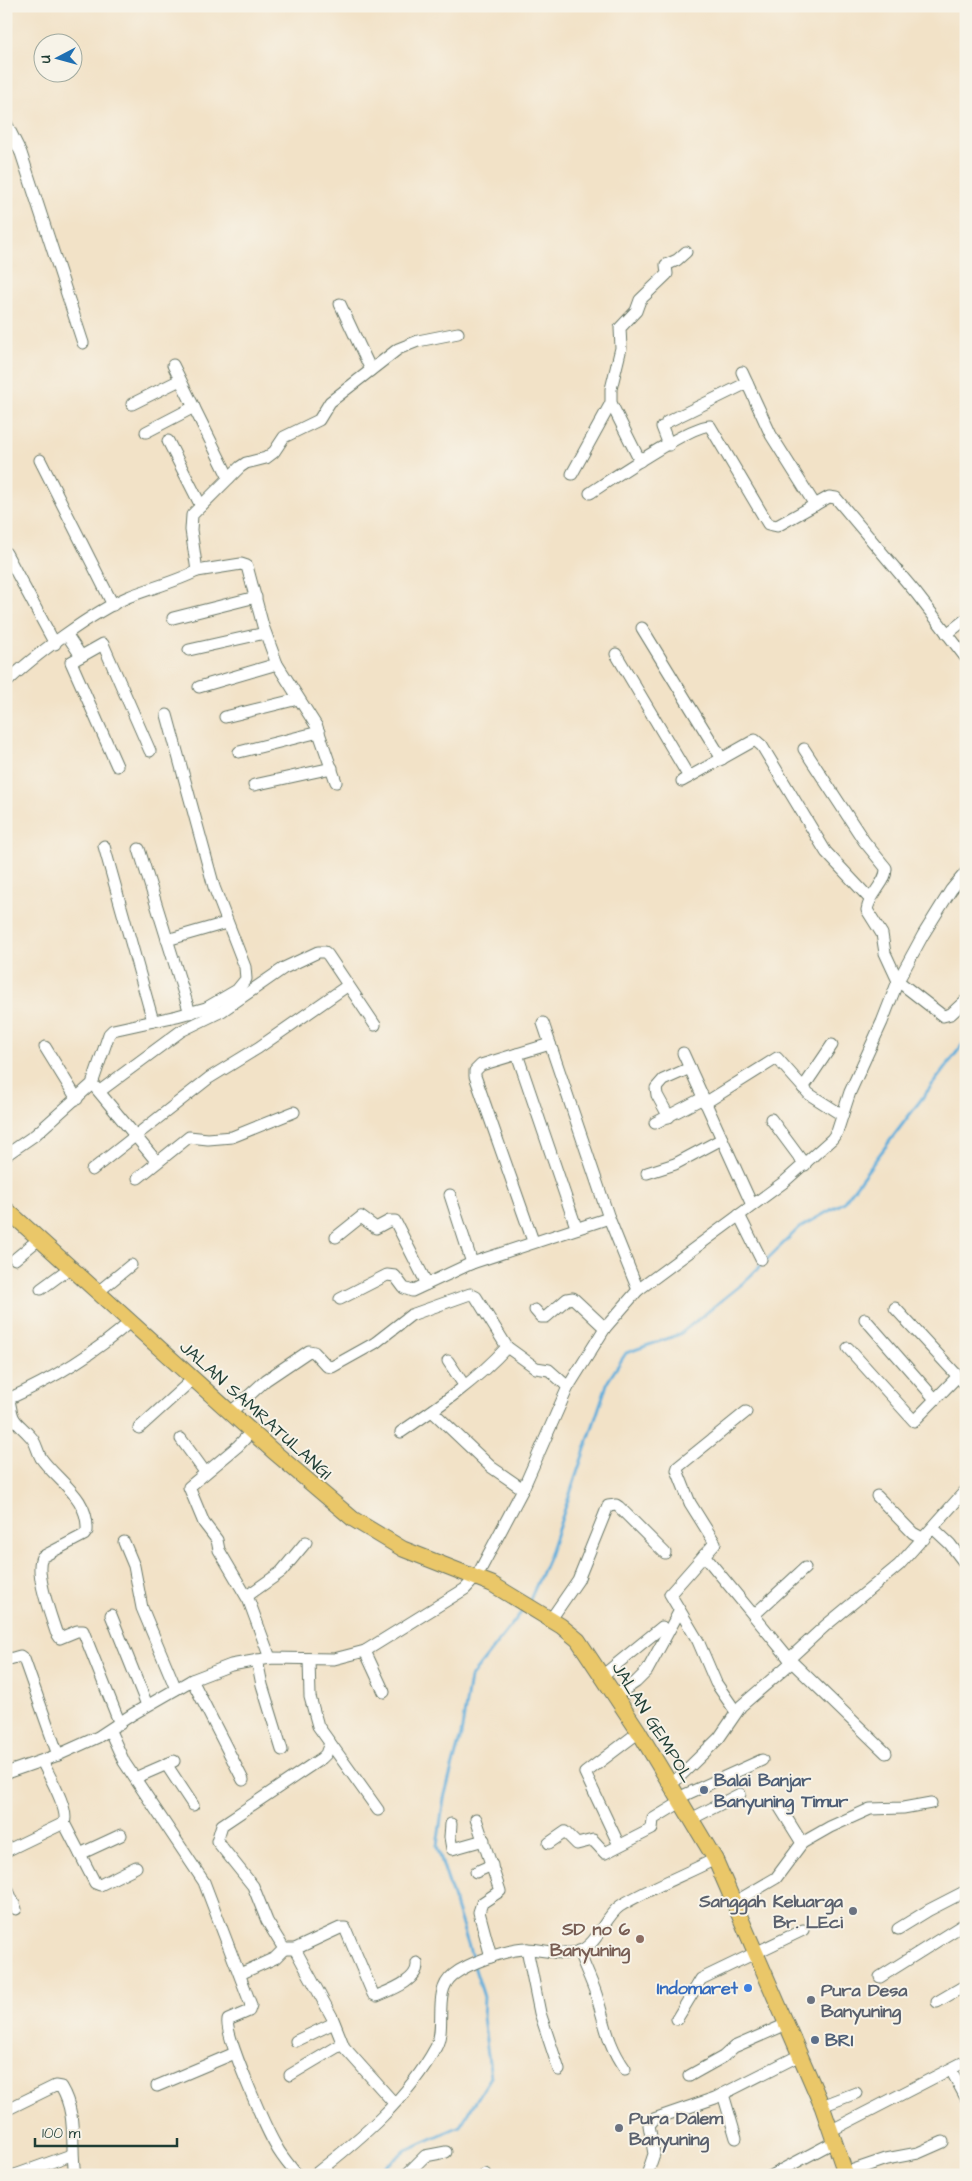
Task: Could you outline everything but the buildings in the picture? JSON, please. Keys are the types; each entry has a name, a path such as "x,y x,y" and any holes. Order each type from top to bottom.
{"main road":[{"name":"JALAN SAMRATULANGI","path":"6,1209 312,1486 352,1519 374,1534 414,1554 477,1576 510,1594"},
{"name":"JALAN GEMPOL","path":"510,1594 551,1619 578,1640 639,1732 715,1859 736,1902 822,2106 846,2174"}],"street":[{"path":"6,123 21,153 83,344"},
{"path":"640,461 611,403 611,389 621,348 620,328 636,311 640,300 667,274 666,265 686,252"},
{"path":"340,304 371,370"},
{"path":"197,572 190,524 192,515 229,478 246,463 270,455 288,434 319,420 326,406 408,343 458,333"},
{"path":"173,365 229,478"},
{"path":"669,445 664,425 745,378 771,435 815,505"},
{"path":"132,404 180,380"},
{"path":"572,474 611,403"},
{"path":"146,432 194,407"},
{"path":"590,493 640,461 703,426 710,426 771,526 777,526 833,497 842,502 966,658"},
{"path":"168,441 201,506"},
{"path":"40,460 113,605"},
{"path":"6,553 55,644"},
{"path":"6,682 67,635 113,605 197,572 245,564 265,633 277,664 319,732 336,782"},
{"path":"173,618 256,597"},
{"path":"947,634 966,618"},
{"path":"642,628 722,759"},
{"path":"189,650 265,633"},
{"path":"67,635 82,656"},
{"path":"117,766 71,662 103,644 150,751"},
{"path":"616,654 686,779 756,740 762,746 826,852 870,899"},
{"path":"199,687 277,664"},
{"path":"224,718 298,698"},
{"path":"96,1088 109,1034 117,1028 206,1008 238,990 246,979 245,967 226,923 201,843 167,715"},
{"path":"239,752 319,732"},
{"path":"804,749 864,841 886,868 886,875 870,899 867,910 882,934 886,953 898,981 943,1016 951,1014 966,1000"},
{"path":"254,785 332,768"},
{"path":"104,846 153,1021"},
{"path":"139,849 190,1013"},
{"path":"6,1773 58,1755 110,1731 147,1705 192,1680 231,1665 270,1658 346,1658 365,1651 465,1589 477,1576 523,1489 568,1387 605,1328 638,1290 674,1261 805,1165 832,1140 850,1092 882,1022 898,981 923,935 951,890 966,872"},
{"path":"167,940 226,923"},
{"path":"6,1155 35,1135 77,1099 181,1031 222,1011 284,968 318,952 325,952 328,955 347,986 375,1025"},
{"path":"92,1170 209,1078 258,1048 347,986"},
{"path":"543,1023 608,1218 638,1290"},
{"path":"532,1241 475,1076 475,1071 481,1064 550,1044"},
{"path":"803,1088 832,1045"},
{"path":"45,1047 77,1099"},
{"path":"683,1053 752,1205"},
{"path":"517,1054 576,1227"},
{"path":"656,1123 704,1100 777,1058 803,1088 842,1116"},
{"path":"670,1117 657,1096 656,1088 663,1080 690,1068"},
{"path":"96,1088 156,1162"},
{"path":"138,1178 189,1137 208,1140 232,1137 294,1112"},
{"path":"771,1118 805,1165"},
{"path":"646,1173 675,1164 722,1140"},
{"path":"450,1195 472,1263"},
{"path":"739,1215 761,1259"},
{"path":"336,1237 361,1218 376,1228 389,1221 395,1221 428,1284"},
{"path":"340,1299 387,1275 395,1276 407,1290 412,1291 472,1263 532,1241 608,1218"},
{"path":"15,1259 39,1239"},
{"path":"98,1292 131,1265"},
{"path":"41,1289 71,1267"},
{"path":"231,1412 266,1380 309,1351 314,1352 330,1367 374,1343 412,1315 467,1295 476,1297 507,1347 536,1368 549,1370 568,1387"},
{"path":"535,1310 541,1317 546,1317 567,1299 573,1298 605,1328"},
{"path":"848,1348 914,1421 935,1399 962,1380 895,1308"},
{"path":"865,1319 935,1399"},
{"path":"120,1724 83,1631 77,1630 60,1638 56,1632 40,1574 39,1562 42,1558 84,1535 87,1531 84,1509 80,1500 41,1458 34,1440 17,1426 13,1420 8,1399 71,1368 108,1342 131,1321"},
{"path":"401,1432 432,1411 493,1362 507,1347"},
{"path":"448,1361 464,1385"},
{"path":"139,1428 193,1379"},
{"path":"432,1411 491,1467 523,1489"},
{"path":"736,1712 716,1683 698,1641 670,1594 714,1546 715,1540 690,1503 677,1470 678,1466 746,1412"},
{"path":"252,1431 238,1446 205,1472 189,1488 204,1523 218,1543 219,1550 247,1596 270,1658"},
{"path":"181,1439 205,1472"},
{"path":"549,1843 565,1832 577,1844 593,1840 603,1853 652,1829 653,1819 677,1795 736,1712 825,1626 899,1565 966,1490"},
{"path":"877,1496 913,1533 924,1539"},
{"path":"551,1619 578,1580 608,1506 616,1505 619,1507 665,1553"},
{"path":"933,1528 950,1544 966,1565"},
{"path":"124,1542 134,1566 142,1608 176,1689"},
{"path":"247,1596 281,1572 306,1542"},
{"path":"704,1556 790,1661 886,1754"},
{"path":"754,1615 805,1568"},
{"path":"615,1696 636,1682 647,1671 679,1612"},
{"path":"111,1616 147,1705"},
{"path":"602,1676 662,1627"},
{"path":"365,1651 384,1692"},
{"path":"6,1660 20,1656 24,1659 58,1755"},
{"path":"309,1659 310,1697 313,1713 323,1734 378,1810"},
{"path":"257,1660 262,1685 282,1750"},
{"path":"192,1680 243,1780"},
{"path":"110,1731 124,1762 204,1882 251,2005 249,2011 226,2022 235,2053 272,2139 297,2175"},
{"path":"619,1845 585,1773 639,1732"},
{"path":"330,1743 326,1754 322,1758 222,1825 219,1830 218,1841 253,1886 267,1921 289,1949 334,2023 342,2044 394,2103"},
{"path":"677,1795 762,1760"},
{"path":"42,1761 63,1806 66,1816 64,1823 97,1885 136,1867"},
{"path":"135,1778 170,1763 193,1805"},
{"path":"691,1819 740,1794"},
{"path":"736,1902 776,1878 789,1864 802,1843 864,1810 876,1807 903,1808 931,1803"},
{"path":"779,1806 802,1843"},
{"path":"476,1819 500,1891 482,1903 479,1912 488,1958"},
{"path":"6,1851 64,1823"},
{"path":"451,1824 450,1837 452,1849 484,1840"},
{"path":"80,1854 121,1834"},
{"path":"314,2175 356,2142 416,2078 437,2046 445,1986 453,1975 488,1958 527,1949 567,1953 579,1951 589,1944 621,1906 715,1859"},
{"path":"476,1872 492,1866"},
{"path":"6,1886 16,1909"},
{"path":"898,1929 966,1891"},
{"path":"880,1977 966,1923"},
{"path":"240,1974 275,1958 289,1949 340,1928 345,1928 373,1994 377,1996 414,1976 418,1969 417,1963"},
{"path":"677,2019 701,1979 803,1930"},
{"path":"527,1949 540,2014 559,2070"},
{"path":"579,1951 582,1964 596,1996 603,2026 625,2069"},
{"path":"937,2002 966,1985"},
{"path":"296,2041 334,2023"},
{"path":"689,2076 723,2057 734,2047 787,2024"},
{"path":"290,2075 342,2044"},
{"path":"157,2086 235,2053"},
{"path":"647,2175 654,2154 649,2131 650,2122 723,2094 800,2055"},
{"path":"772,2175 832,2136 966,2061"},
{"path":"951,2070 966,2098"},
{"path":"6,2110 55,2086 61,2087 74,2123 71,2155 75,2175"},
{"path":"822,2106 856,2093"},
{"path":"723,2094 736,2138"},
{"path":"846,2174 886,2159 918,2153 943,2142"},
{"path":"406,2175 424,2156 446,2152"},
{"path":"15,2175 71,2155"}],"waterway":[{"path":"529,1602 549,1556 608,1381 626,1353 680,1334 743,1283 799,1228 843,1203 966,1040"},
{"path":"473,1960 437,1846 444,1798 461,1735 470,1678 524,1609"},
{"path":"375,2175 406,2150 460,2126 491,2077 483,2018 484,1997 474,1966"}],"place":[{"name":"Balai Banjar Banyuning Timur","path":"704,1790"},
{"name":"Sanggah Keluarga Br. LEci","path":"853,1911"},
{"name":"SD no 6 Banyuning","path":"640,1939"},
{"name":"Indomaret","path":"748,1988"},
{"name":"Pura Desa Banyuning","path":"811,2000"},
{"name":"BRI","path":"815,2040"},
{"name":"Pura Dalem Banyuning","path":"619,2128"}]}
